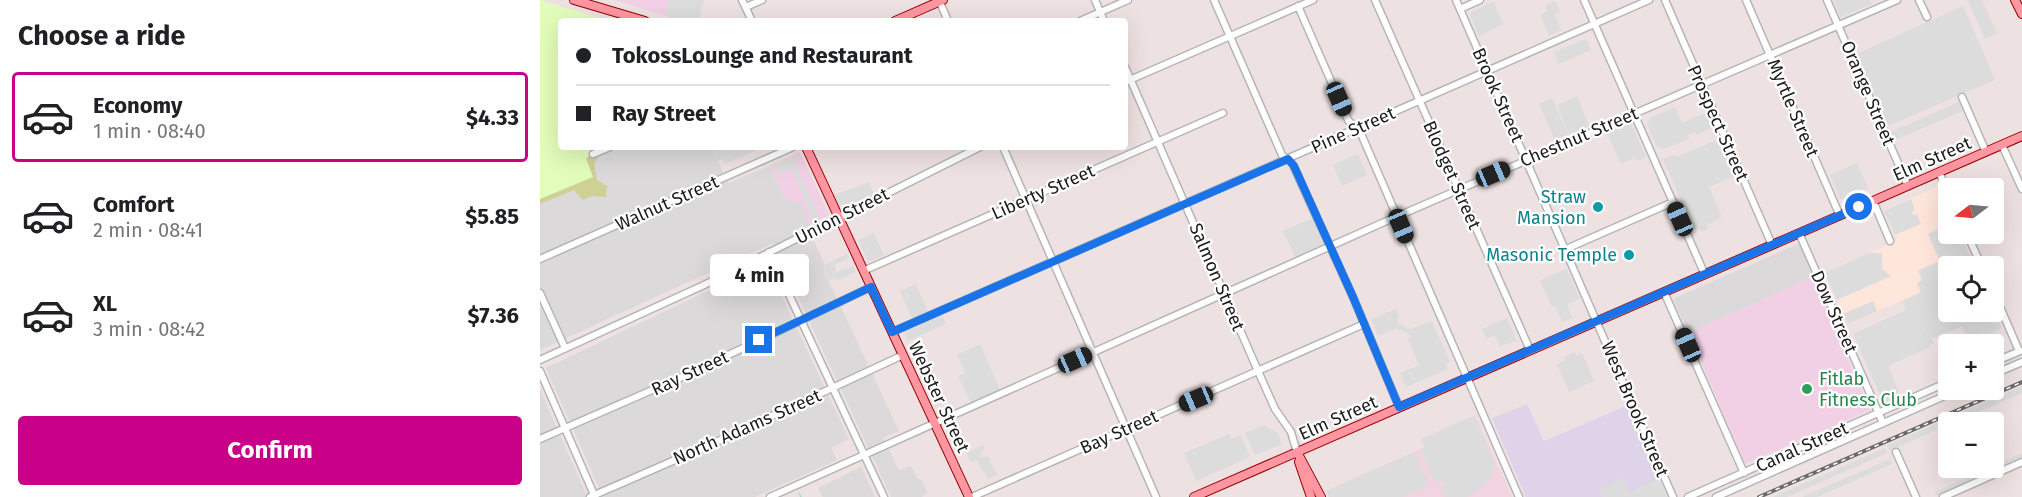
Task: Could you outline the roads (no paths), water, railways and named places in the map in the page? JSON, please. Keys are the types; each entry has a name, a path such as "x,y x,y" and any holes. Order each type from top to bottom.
{"main road":[{"path":"2015,0 2022,14"},
{"path":"579,1 635,18"},
{"path":"902,18 940,1"},
{"name":"Elm Street","path":"1194,497 2022,136"},
{"name":"Webster Street","path":"807,150 970,497"},
{"path":"1297,452 1302,475 1311,497"},
{"path":"1297,452 1321,497"}],"street":[{"path":"742,0 751,18"},
{"path":"746,7 762,0"},
{"path":"1095,0 1103,18"},
{"path":"1087,18 1128,0"},
{"path":"1214,0 1282,155 1294,166 1365,324 1399,407"},
{"path":"1128,81 1313,0"},
{"name":"Blodget Street","path":"1375,0 1530,350"},
{"name":"Brook Street","path":"1456,0 1598,321"},
{"path":"1460,9 1480,0"},
{"path":"1584,0 1705,274"},
{"name":"Pine Street","path":"892,332 1649,0"},
{"name":"Prospect Street","path":"1665,0 1772,245"},
{"name":"Myrtle Street","path":"1746,0 1840,216"},
{"name":"Orange Street","path":"1827,0 1908,186"},
{"name":"Chestnut Street","path":"770,497 1330,246 1897,0"},
{"path":"1919,0 1927,17"},
{"path":"940,1 947,18"},
{"path":"1298,6 1348,120 1362,136 1519,497"},
{"name":"Salmon Street","path":"1128,81 1158,141 1257,371 1275,409 1291,432 1297,452"},
{"path":"1962,97 1986,152"},
{"name":"Liberty Street","path":"863,271 1223,113"},
{"path":"2002,145 2022,189"},
{"path":"593,154 603,150"},
{"name":"Walnut Street","path":"540,259 786,150"},
{"name":"Union Street","path":"540,360 704,285 974,150"},
{"path":"1004,150 1156,497"},
{"path":"1939,172 1942,178"},
{"path":"1873,201 1890,241"},
{"path":"1566,249 1673,202"},
{"name":"Dow Street","path":"1799,233 1883,423"},
{"path":"769,252 884,497"},
{"name":"Ray Street","path":"540,439 682,377 871,287"},
{"path":"1664,292 1744,473"},
{"path":"540,293 565,348"},
{"path":"2004,314 2021,350 2004,358"},
{"name":"West Brook Street","path":"1598,321 1673,497"},
{"name":"Bay Street","path":"970,497 1365,324"},
{"name":"North Adams Street","path":"593,496 714,443 903,355"},
{"path":"2004,370 2022,362"},
{"path":"540,371 593,496"},
{"name":"Canal Street","path":"1688,497 1938,386"},
{"name":"Canal Street","path":"1716,497 1938,399"},
{"path":"1896,452 1916,497"},
{"path":"1943,497 2022,462"}],"waterway":[{"path":"799,493 801,497"}],"railway":[{"path":"1759,497 2022,382"}],"place":[{"name":"Straw Mansion","path":"1598,207"},
{"name":"Masonic Temple","path":"1629,255"},
{"name":"Fitlab Fitness Club","path":"1807,389"}]}
